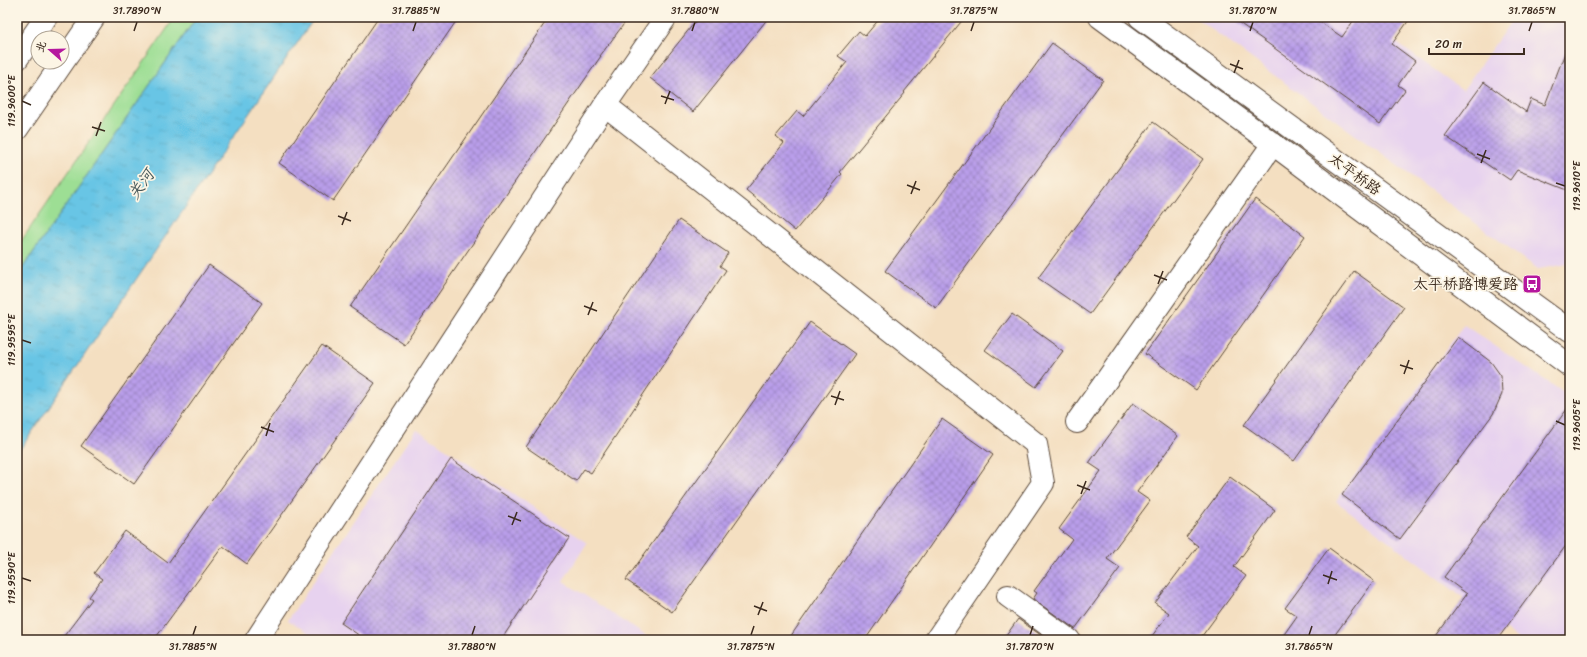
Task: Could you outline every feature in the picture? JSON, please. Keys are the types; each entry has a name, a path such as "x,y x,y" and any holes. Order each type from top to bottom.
{"main road":[{"path":"17,59 46,17"},
{"path":"17,129 94,17"},
{"path":"256,640 605,105 666,17"},
{"path":"1100,17 1570,366"},
{"name":"太平桥路","path":"1140,17 1570,331"},
{"path":"605,105 1036,444 1043,483 936,640"},
{"path":"1077,422 1273,144"},
{"path":"1008,596 1069,640"}],"shaded area":[{"path":"1195,17 1360,17 1463,90 1514,17 1570,17 1570,259 1568,264 1538,269"},
{"path":"1464,325 1570,397 1570,640 1519,640 1336,501"},
{"path":"416,429 587,543 563,581 652,640 319,640 288,620"}],"green space":[{"path":"175,17 197,17 17,276 17,247"}],"water":[{"name":"关河","path":"197,17 315,17 17,454 17,276"}],"building":[{"path":"379,17 459,17 333,201 279,163"},
{"path":"549,17 629,17 600,56 404,344 350,307"},
{"path":"699,17 769,17 693,112 650,78"},
{"path":"881,17 965,17 840,172 842,174 795,231 746,190 784,143 776,136 797,111 803,116 847,62 838,56 859,31 865,36"},
{"path":"1231,17 1313,17 1342,37 1356,17 1411,17 1392,44 1415,61 1398,85 1405,90 1380,124"},
{"path":"1052,43 1103,80 936,308 885,271"},
{"path":"1568,45 1570,45 1570,191 1517,170 1510,180 1445,136 1484,82 1526,112 1531,99 1545,105"},
{"path":"1153,122 1203,159 1090,314 1038,278"},
{"path":"1255,199 1305,236 1196,390 1145,354"},
{"path":"679,220 728,253 720,266 726,270 591,473 584,469 576,481 526,447"},
{"path":"209,265 262,303 134,484 81,446"},
{"path":"1354,271 1404,307 1294,461 1244,425"},
{"path":"1012,314 1063,351 1036,387 985,350"},
{"path":"810,322 855,354 672,612 626,580"},
{"path":"1458,337 1491,362 1501,376 1502,394 1493,414 1400,539 1342,495"},
{"path":"322,346 375,383 247,564 223,546 154,640 61,640 92,599 89,597 102,579 94,573 125,531 168,563"},
{"path":"1133,403 1178,436 1137,492 1150,501 1107,559 1120,568 1075,629 1033,599 1037,593 1034,591 1072,539 1059,529 1101,471 1089,463"},
{"path":"1570,405 1570,540 1497,640 1433,640 1467,594 1444,577"},
{"path":"942,419 993,455 865,640 788,640"},
{"path":"451,459 569,538 501,640 366,640 341,623"},
{"path":"1230,477 1275,510 1234,567 1246,576 1199,640 1149,640 1169,613 1155,603 1198,546 1186,537"},
{"path":"1329,548 1374,581 1331,640 1280,640 1297,616 1285,608"},
{"path":"1018,619 1048,640 1003,640"}],"place":[{"name":"太平桥路博爱路","path":"1532,284"}]}
